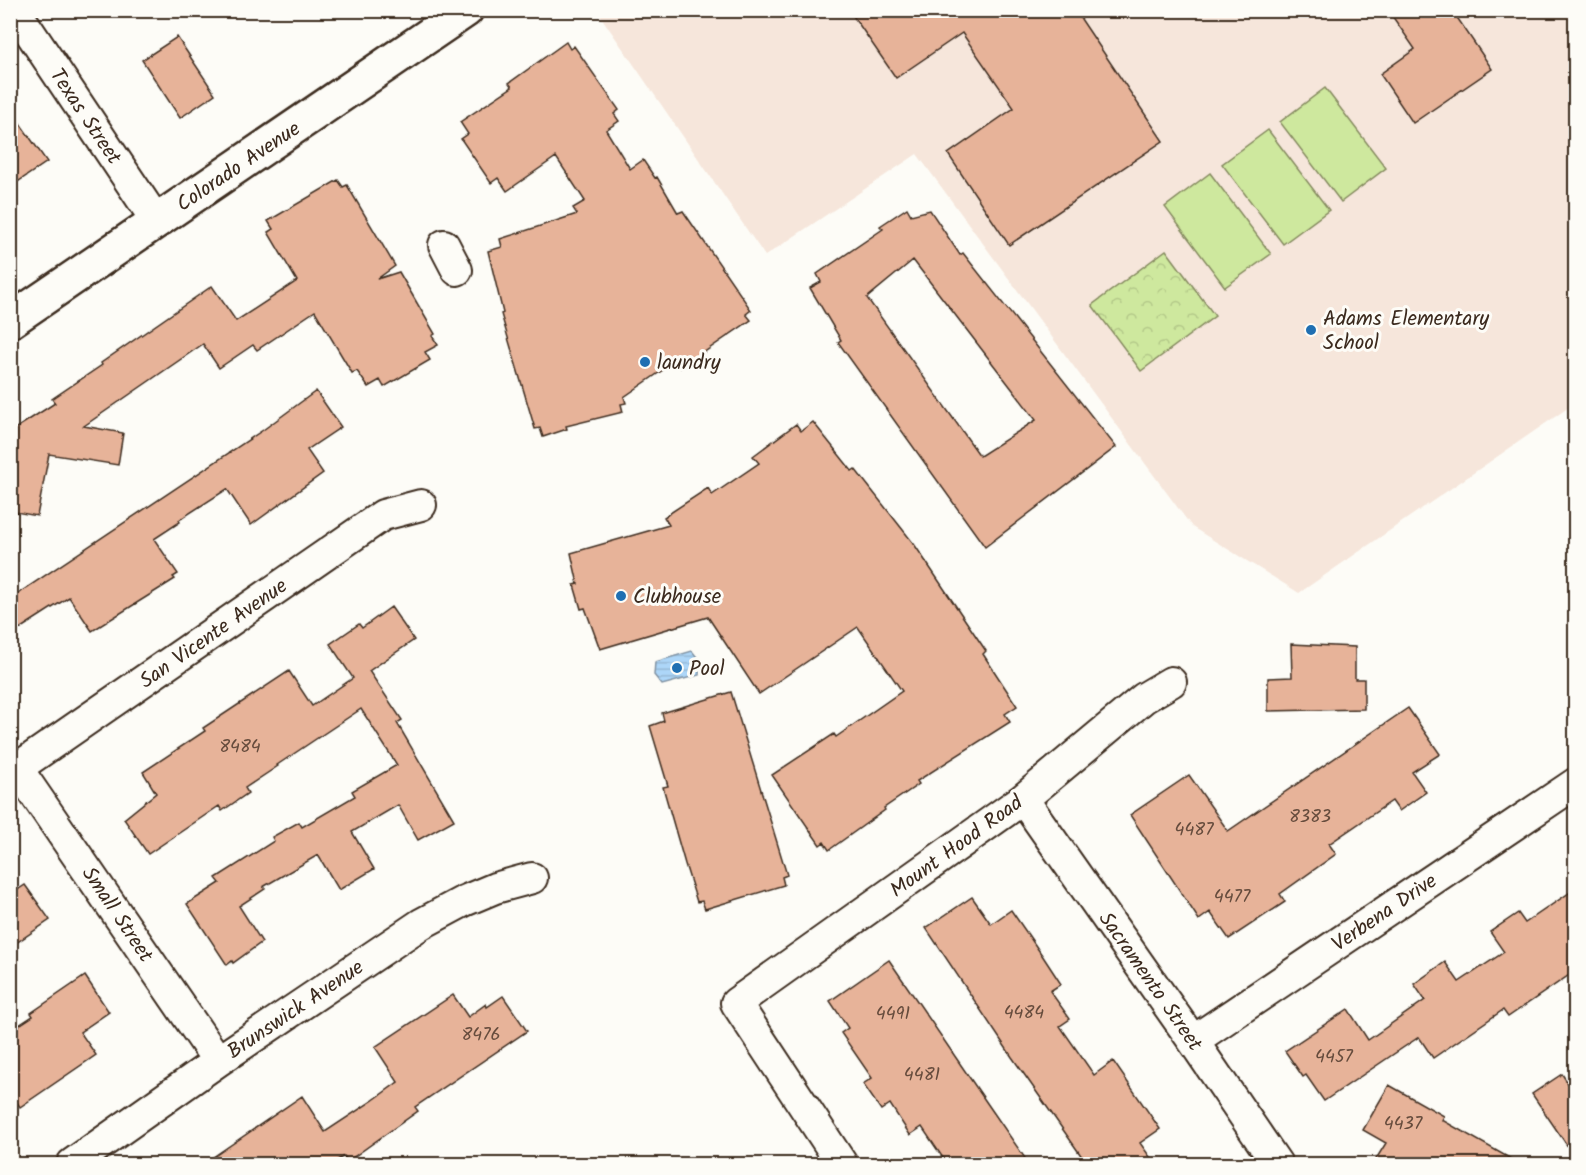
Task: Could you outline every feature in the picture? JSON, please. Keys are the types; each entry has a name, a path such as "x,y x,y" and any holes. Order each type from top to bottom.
{"street":[{"name":"Texas Street","path":"15,10 157,222"},
{"name":"Colorado Avenue","path":"10,321 466,10"},
{"name":"San Vicente Avenue","path":"14,770 383,515 421,505"},
{"name":"Mount Hood Road","path":"842,1164 736,1003 1023,799 1144,698 1171,682"},
{"name":"Small Street","path":"14,770 218,1061"},
{"name":"Verbena Drive","path":"1193,1041 1575,783"},
{"name":"Sacramento Street","path":"1023,799 1277,1164"},
{"name":"Brunswick Avenue","path":"72,1164 218,1061 421,924 495,888 532,878"}],"shaded area":[{"name":"Adams Elementary School","path":"597,11 1575,11 1575,403 1299,593 1192,527 917,154 765,256"}],"green space":[{"path":"1325,88 1386,168 1341,202 1280,122"},
{"path":"1268,130 1329,210 1283,244 1222,164"},
{"path":"1210,173 1271,254 1225,287 1165,207"},
{"path":"1166,250 1215,316 1141,371 1092,305"}],"water":[{"name":"Pool","path":"692,651 700,661 699,675 662,685 654,675 655,662"}],"building":[{"path":"849,10 1075,10 1163,141 1009,245 948,154 1014,108 962,33 896,78"},
{"path":"1388,10 1452,10 1492,69 1413,123 1380,74 1415,49"},
{"path":"177,37 215,94 180,118 142,60"},
{"path":"566,42 570,49 574,46 619,110 614,114 619,121 606,130 630,169 643,160 655,178 657,177 678,213 683,211 751,310 746,314 751,320 681,368 676,361 624,397 626,403 621,404 623,412 566,426 567,429 543,437 540,428 535,429 501,314 503,313 488,251 502,247 500,239 577,214 573,208 585,201 556,157 507,191 498,178 491,183 461,139 468,134 460,122 512,87 509,83"},
{"path":"10,109 47,162 10,187"},
{"path":"338,180 343,187 347,185 395,266 377,279 399,272 435,334 432,336 438,345 425,352 430,360 384,387 380,380 368,387 357,371 352,373 315,311 257,350 253,345 219,368 203,344 84,426 123,433 118,465 49,454 37,516 10,511 10,432 55,403 52,399 212,286 236,321 297,281 268,232 273,229 268,221"},
{"path":"907,208 911,215 930,210 960,255 963,253 1116,447 985,547 838,342 841,340 810,288 821,282 817,274 883,229 880,226","holes":["913,260 1036,420 980,456 867,298"]},
{"path":"316,391 341,427 307,450 323,473 251,525 227,489 179,520 180,522 154,539 178,574 173,577 175,579 92,631 69,597 10,635 10,599 263,430"},
{"path":"813,422 852,471 855,469 914,544 986,651 983,654 1017,706 1005,714 1010,722 917,781 919,784 829,850 824,842 820,845 772,775 834,734 836,737 902,691 858,627 759,694 708,617 600,649 585,608 581,609 574,585 578,584 571,553 669,525 664,517 708,488 712,495 759,463 753,456 796,424 801,431"},
{"path":"391,607 414,640 369,671 402,720 397,723 454,820 418,840 398,805 352,832 374,869 339,890 318,855 263,887 265,889 239,906 262,942 227,965 187,904 220,883 216,878 274,841 272,837 299,822 302,827 355,796 352,791 397,765 361,709 245,788 248,793 222,811 219,806 148,854 124,819 156,793 143,772 205,731 203,728 289,671 312,706 353,678 330,644 359,624 362,628"},
{"path":"1291,644 1355,647 1355,679 1364,679 1364,709 1268,711 1268,678 1292,677"},
{"path":"731,692 787,875 782,877 784,885 705,909 702,901 697,902 685,864 663,787 668,786 650,726 664,721 662,713"},
{"path":"1408,708 1440,754 1412,772 1426,792 1399,811 1392,801 1329,844 1336,854 1280,894 1285,902 1229,939 1210,912 1199,920 1130,815 1189,775 1228,831"},
{"path":"25,885 50,920 10,947 10,895"},
{"path":"1575,889 1575,971 1508,1017 1503,1010 1433,1058 1419,1037 1324,1101 1285,1051 1348,1009 1368,1040 1425,1000 1414,984 1445,962 1459,982 1504,952 1490,932 1518,913 1525,923"},
{"path":"972,897 991,924 1011,910 1042,955 1061,984 1050,991 1070,1019 1060,1026 1094,1075 1113,1061 1160,1129 1140,1143 1155,1164 1087,1164 1012,1057 926,928"},
{"path":"889,960 1029,1164 947,1164 922,1127 910,1135 890,1104 881,1110 863,1084 872,1078 841,1033 848,1028 830,1001"},
{"path":"85,976 109,1012 80,1032 96,1055 20,1107 10,1092 10,1031 33,1016 31,1013"},
{"path":"453,995 468,1017 486,1004 487,1007 503,996 527,1031 415,1107 418,1111 348,1161 344,1156 331,1164 203,1164 302,1096 325,1132 372,1101 398,1082 375,1047"},
{"path":"1562,1074 1575,1094 1575,1157 1532,1094"},
{"path":"1389,1085 1444,1116 1442,1120 1520,1164 1373,1164 1386,1143 1363,1130"}],"place":[{"name":"Adams Elementary School","path":"1311,330"},
{"name":"laundry","path":"645,362"},
{"name":"Clubhouse","path":"621,596"},
{"name":"Pool","path":"677,668"}]}
